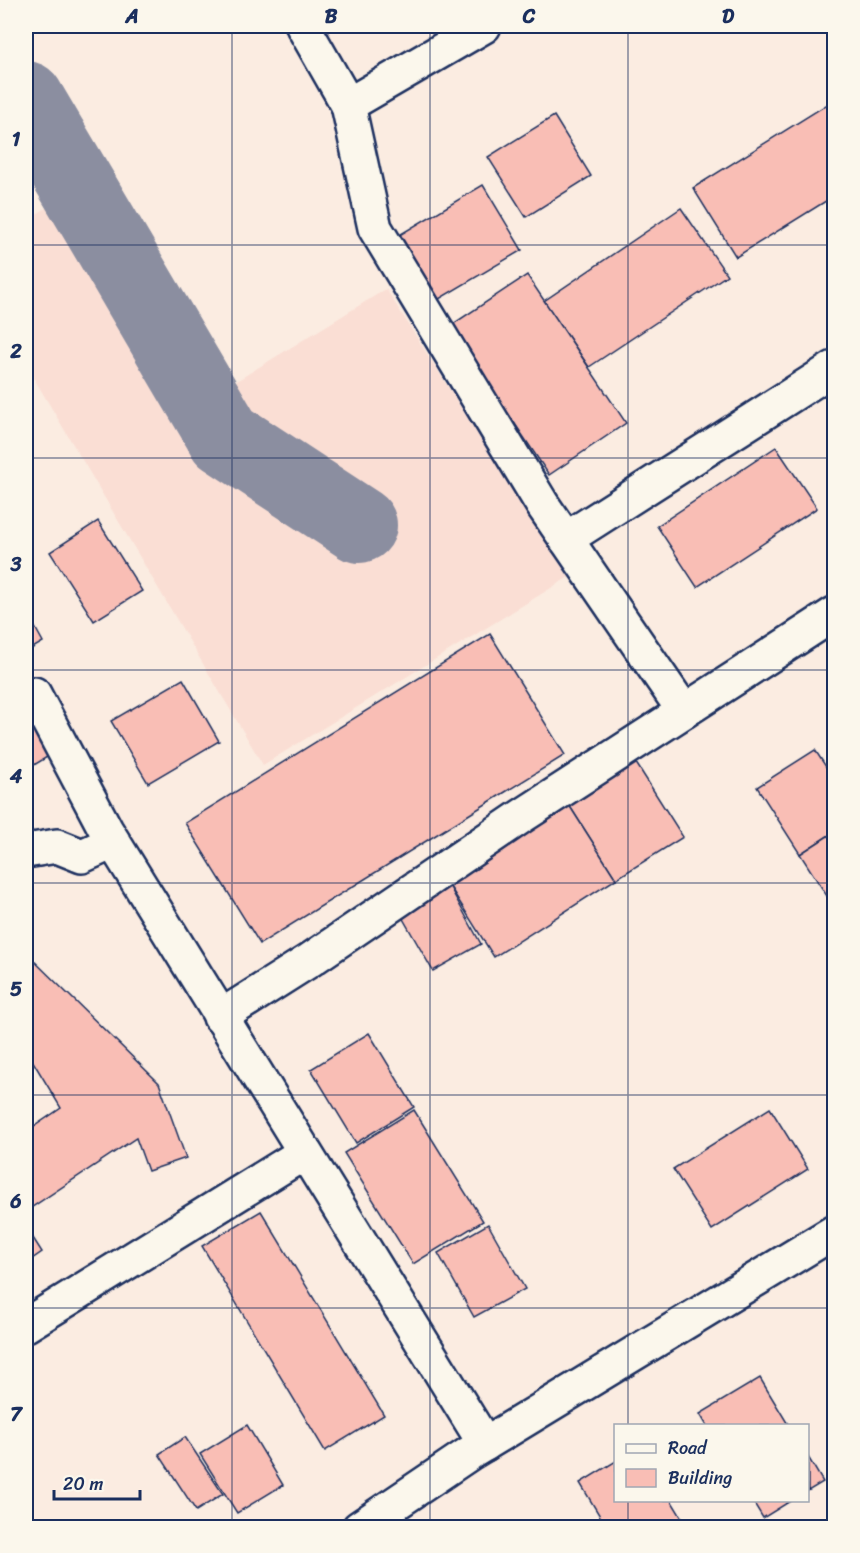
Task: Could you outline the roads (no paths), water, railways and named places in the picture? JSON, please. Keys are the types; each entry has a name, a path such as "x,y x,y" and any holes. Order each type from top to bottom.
{"lane":[{"path":"303,26 348,105 375,228 566,539 684,711"},
{"path":"348,105 484,26"},
{"path":"566,539 834,368"},
{"path":"220,1017 310,960 522,816 834,614"},
{"path":"34,694 114,842 485,1444"},
{"path":"26,851 57,846 82,856 114,842"},
{"path":"26,1325 304,1153"},
{"path":"359,1527 485,1444 834,1232"}]}
